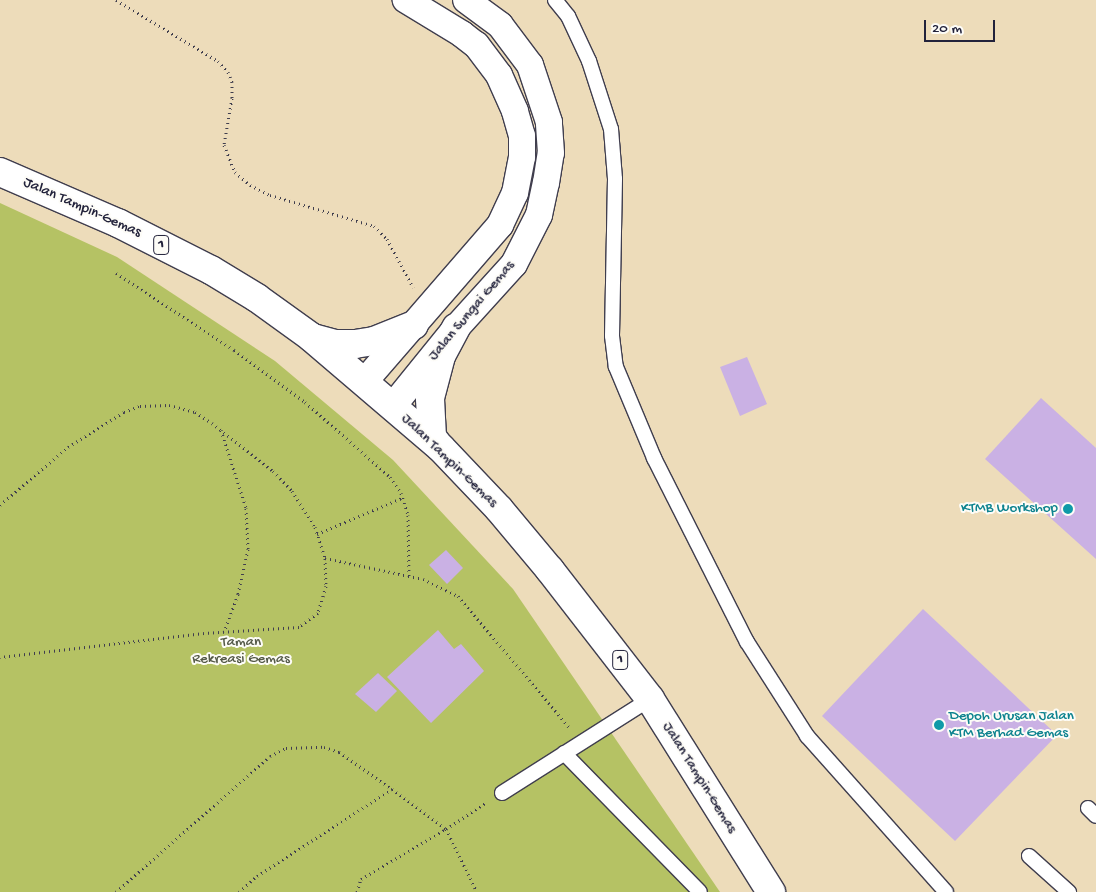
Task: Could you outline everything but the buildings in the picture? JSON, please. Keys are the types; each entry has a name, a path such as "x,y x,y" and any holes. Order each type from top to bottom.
{"highway":[{"name":"Jalan Tampin-Gemas","path":"0,172 118,224 211,270 257,298 311,337 441,448 544,562 650,698 771,892"},
{"path":"311,337 336,344 374,341 420,318"},
{"path":"441,448 432,437 430,398 441,356 456,328"}],"street":[{"path":"364,382 492,237 509,209 519,180 522,136 499,74 476,45 406,0"},
{"name":"Jalan Sungai Gemas","path":"392,407 456,328 514,264 539,215 551,153 549,122 530,65 500,25 466,0"}],"lane":[{"path":"555,0 568,16 589,61 610,129 615,179 612,336 616,368 654,458 747,642 807,736 946,892"},
{"path":"502,792 650,698"},
{"path":"564,753 700,892"},
{"path":"1029,856 1069,892"}],"path":[{"path":"116,0 218,60 228,72 232,82 232,98 224,145 234,172 250,185 270,195 374,226 387,239 420,318"},
{"path":"116,273 234,350 305,402 390,477 402,498 410,527 410,576"},
{"path":"0,505 68,447 140,406 169,405 195,412 221,429 273,471 292,491 307,511 325,558 325,597 318,613 309,622 299,627 224,632 0,657"},
{"path":"221,429 246,508 248,549 240,586 224,632"},
{"path":"317,534 402,498"},
{"path":"325,558 410,576 440,585 458,596 582,742"},
{"path":"116,892 270,756 286,748 324,747 339,752 446,829 477,892"},
{"path":"239,892 257,876 392,789"},
{"path":"357,892 361,879 446,829 502,792"}],"green space":[{"name":"Taman Rekreasi Gemas","path":"0,203 117,257 275,361 393,460 513,589 720,892 0,892"}],"place":[{"name":"KTMB Workshop","path":"1068,509"},
{"name":"Depoh Urusan Jalan KTM Berhad Gemas","path":"939,725"}]}
